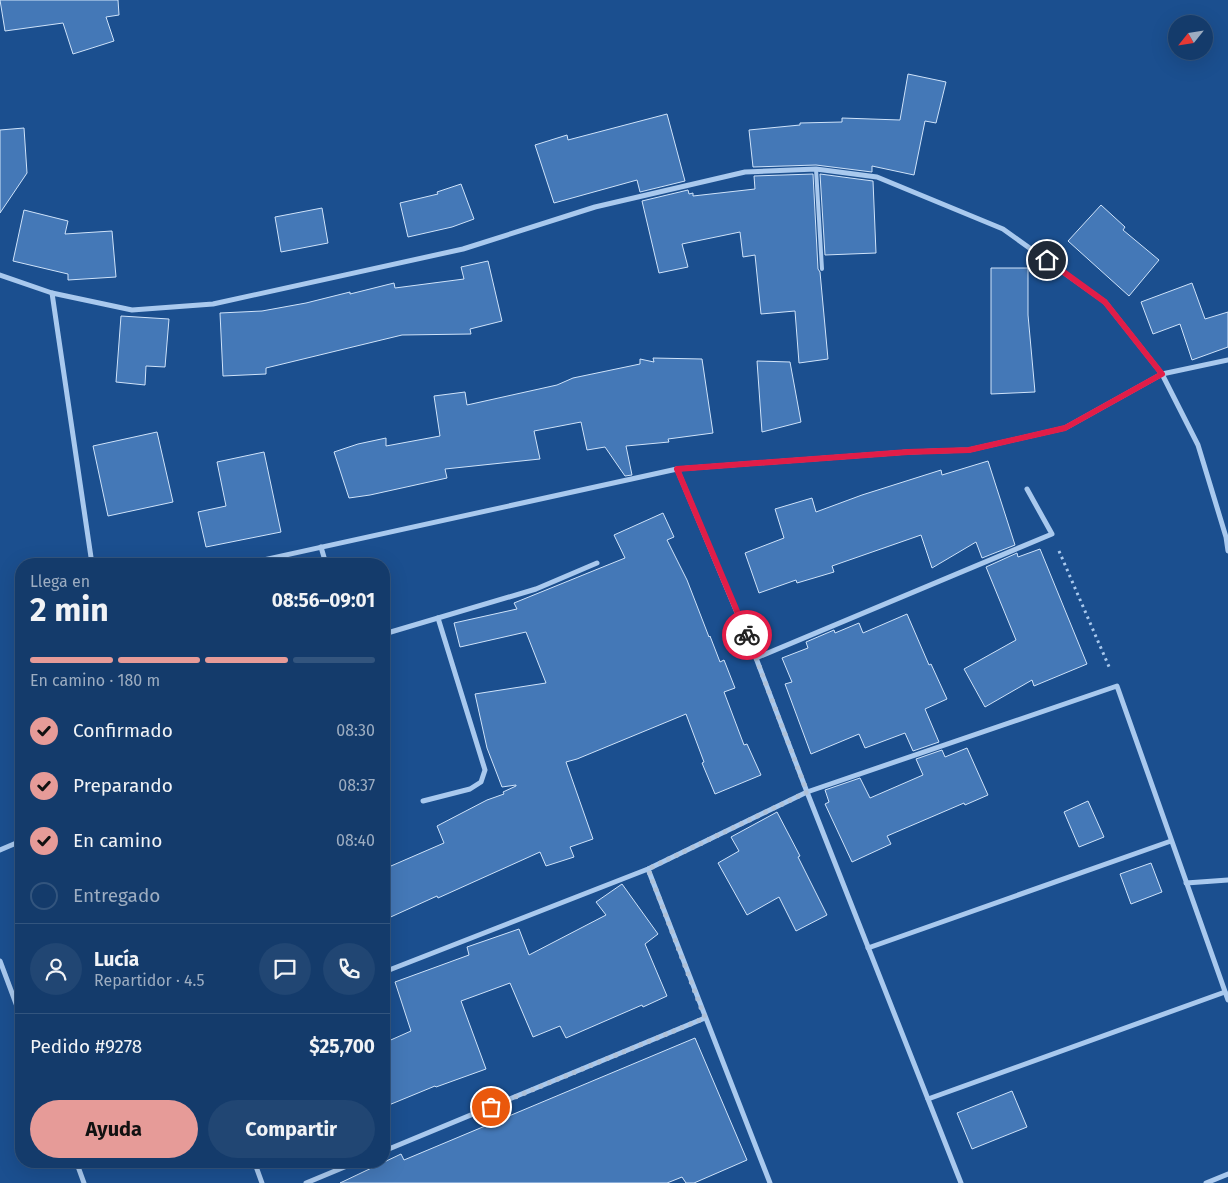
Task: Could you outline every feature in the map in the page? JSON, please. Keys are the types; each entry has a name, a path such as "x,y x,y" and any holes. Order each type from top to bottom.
{"street":[{"path":"0,275 52,293 132,310 212,304 463,248 595,207 745,172 816,168 878,177 1003,228 1105,302 1162,374 1198,445 1226,537 1228,551"},
{"path":"52,293 91,558"},
{"path":"272,558 677,469 908,452 969,450 1065,428 1162,374 1228,360"},
{"path":"677,469 756,658 961,1183"},
{"path":"756,658 1052,534 1027,489"},
{"path":"321,547 324,558"},
{"path":"390,632 536,589 597,563"},
{"path":"423,801 470,789 481,782 485,770 438,618"},
{"path":"390,970 648,869 807,792 1117,686 1228,1000"},
{"path":"868,948 1171,841"},
{"path":"0,850 15,844"},
{"path":"648,869 770,1183"},
{"path":"1186,883 1228,880"},
{"path":"0,961 15,1002"},
{"path":"928,1099 1225,992"},
{"path":"390,1149 705,1018"},
{"path":"79,1168 84,1183"},
{"path":"257,1168 262,1183"},
{"path":"306,1183 342,1168"},
{"path":"1206,1183 1228,1174"}],"lane":[{"path":"816,168 822,269"}],"path":[{"path":"1052,534 1117,686"}],"building":[{"path":"0,0 118,0 119,15 106,17 114,41 73,54 63,23 5,31"},
{"path":"908,74 946,82 936,123 925,121 914,175 872,166 872,172 816,165 753,167 749,130 800,125 800,123 842,122 842,118 900,120"},
{"path":"667,114 685,181 640,192 637,180 554,203 535,145 567,135 568,140"},
{"path":"24,128 27,173 0,213 0,130"},
{"path":"813,174 818,269 820,272 828,359 799,363 795,311 761,314 755,255 743,257 740,232 682,244 688,267 659,273 642,201 688,190 689,194 693,193 693,196 755,189 754,176"},
{"path":"820,174 873,181 876,253 825,255"},
{"path":"461,184 474,219 452,227 408,237 400,203 438,194 437,192"},
{"path":"1101,205 1125,227 1123,230 1159,260 1129,296 1068,241"},
{"path":"322,208 328,243 281,252 275,217"},
{"path":"24,210 68,221 65,234 112,231 116,277 68,280 68,274 13,261"},
{"path":"488,261 502,321 470,329 471,334 402,335 266,368 266,374 223,376 220,313 262,311 350,292 350,294 394,283 395,288 464,279 461,267"},
{"path":"991,268 1028,268 1028,315 1035,392 991,394"},
{"path":"1192,283 1205,319 1228,312 1228,347 1192,360 1180,324 1153,334 1141,302"},
{"path":"121,316 169,319 165,367 146,366 145,385 116,382"},
{"path":"653,358 702,359 713,433 668,439 669,442 626,446 632,475 625,476 605,447 587,450 581,422 534,431 540,459 445,469 447,478 349,498 334,452 386,438 386,446 440,436 434,396 465,392 467,405 557,385 573,378 640,364 640,359 654,362"},
{"path":"757,361 790,362 801,422 762,432"},
{"path":"157,432 173,502 108,516 93,446"},
{"path":"264,452 281,532 206,547 198,512 226,506 217,462"},
{"path":"988,461 1015,545 982,558 976,542 932,568 921,535 832,566 834,572 797,583 796,580 759,593 745,553 784,538 775,509 812,498 816,512 941,470 942,475"},
{"path":"663,513 674,537 667,540 687,580 720,662 724,660 735,688 724,692 744,745 747,744 761,775 715,794 702,763 704,762 686,714 566,762 593,839 570,847 574,857 546,866 540,852 390,917 390,866 444,843 437,826 487,800 504,794 503,792 516,786 502,787 487,748 475,694 546,683 526,632 460,647 454,623 517,609 514,603 625,558 614,535"},
{"path":"1040,549 1087,664 1034,686 1032,680 985,707 964,669 1016,640 986,567 1017,553 1018,557"},
{"path":"907,614 929,665 931,664 947,699 925,709 939,742 913,751 905,733 865,748 859,734 811,754 785,684 792,682 782,658 808,648 806,642 834,630 835,633 859,623 863,633"},
{"path":"967,748 988,795 965,805 964,803 887,836 891,844 852,862 825,804 829,802 825,790 860,778 870,798 923,775 916,759 942,750 945,757"},
{"path":"1088,801 1104,837 1079,847 1064,812"},
{"path":"777,812 827,915 796,931 779,897 747,915 718,863 739,851 731,837"},
{"path":"1151,863 1162,892 1131,904 1120,874"},
{"path":"622,884 658,934 645,944 667,996 566,1038 560,1026 533,1037 510,983 461,1001 486,1069 435,1086 390,1105 390,1040 411,1031 395,982 469,955 467,947 519,929 529,955 606,915 596,902"},
{"path":"695,1038 747,1160 694,1183 686,1183 682,1177 667,1183 340,1183 372,1168 390,1168 390,1159 401,1154 404,1160"},
{"path":"1012,1091 1027,1127 972,1149 957,1113"}],"way so far":[{"path":"491,1107 705,1018 648,869 807,792 747,635"}],"route":[{"path":"747,635 677,469 908,452 969,450 1065,428 1162,374 1105,302 1047,260"}]}
